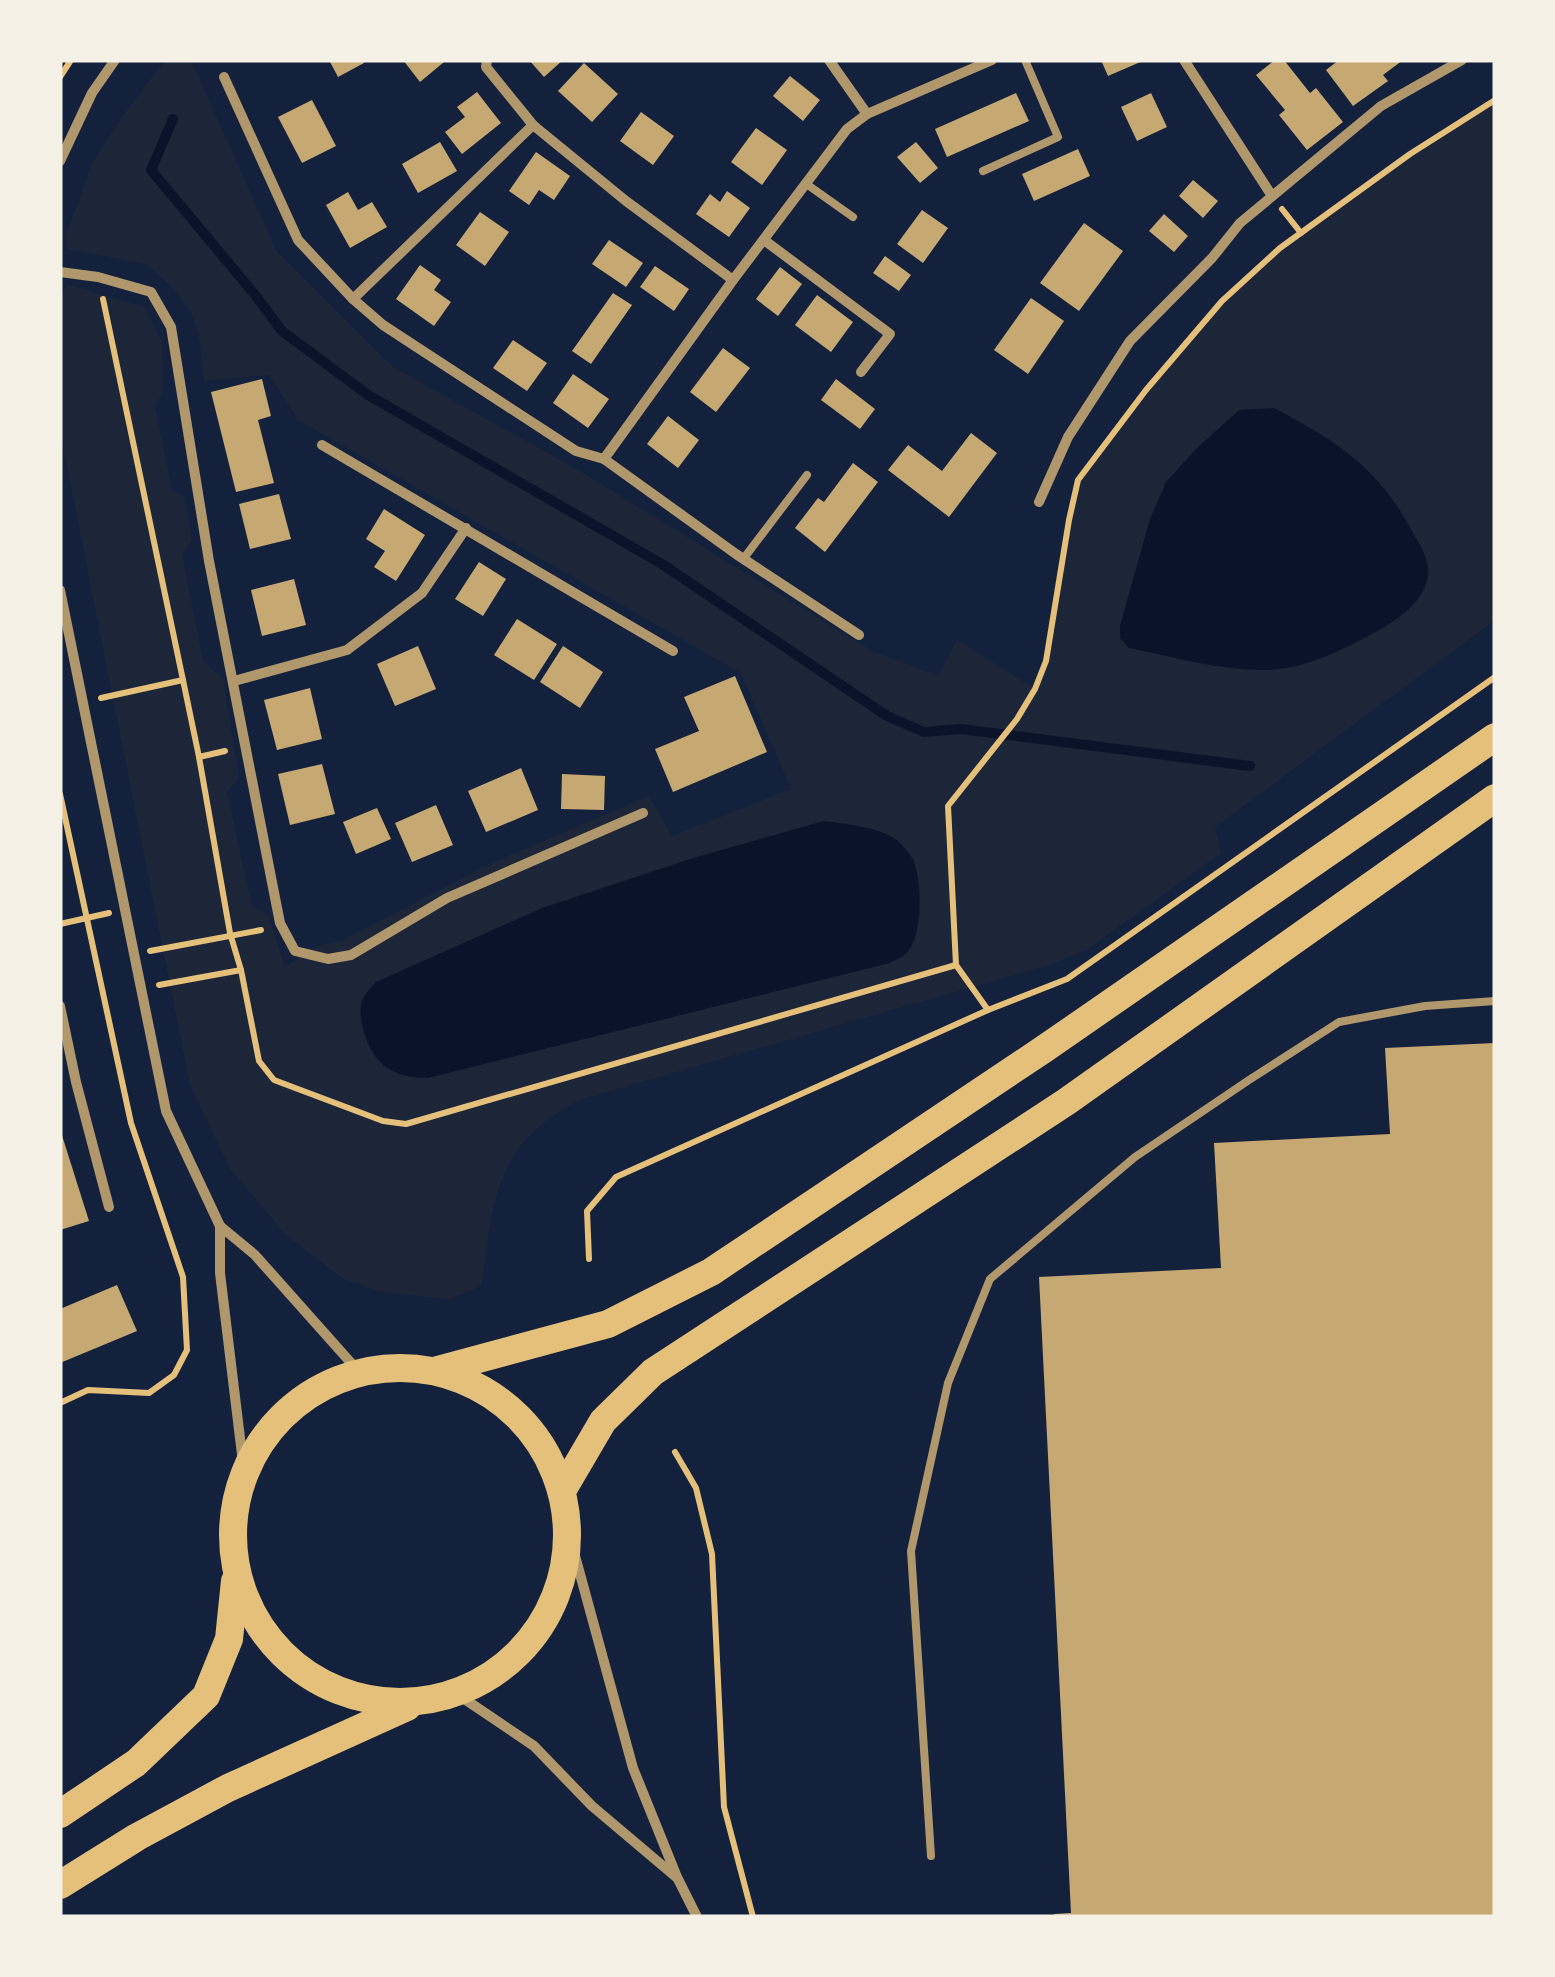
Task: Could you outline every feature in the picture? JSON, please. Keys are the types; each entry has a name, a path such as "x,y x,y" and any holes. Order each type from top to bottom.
{"highway":[{"path":"434,1371 608,1324 710,1272 1044,1049 1495,737"},
{"path":"562,1491 604,1421 653,1372 1066,1102 1495,798"},
{"path":"60,1814 136,1763 206,1696 229,1639 236,1575 232,1522 244,1471 272,1426 312,1393 360,1372 397,1367 434,1371 478,1386 515,1413 544,1448 562,1491 568,1530 562,1582 539,1630 503,1668 457,1694 417,1702 377,1702 328,1688 286,1660 254,1621 236,1575"},
{"path":"60,1885 137,1837 228,1788 417,1702"}],"street":[{"path":"60,161 92,93 115,60"},
{"path":"487,60 486,67 533,125 626,201 733,280"},
{"path":"829,60 867,114"},
{"path":"604,459 847,129 867,114 992,60"},
{"path":"1184,60 1272,196"},
{"path":"1039,502 1068,437 1130,341 1212,258 1240,223 1381,106 1462,60"},
{"path":"224,77 298,240 353,300 383,325 576,451 604,459 858,635"},
{"path":"353,300 533,125"},
{"path":"764,240 890,334 861,372"},
{"path":"60,272 98,276 151,292 172,327 209,561 282,926 296,951 328,959 351,955 447,898 644,813"},
{"path":"322,445 674,651"},
{"path":"234,681 347,650 422,593 466,528"},
{"path":"60,590 166,1111 220,1226 220,1273 244,1471"},
{"path":"61,1012 108,1207"},
{"path":"60,1084 76,1082"},
{"path":"220,1226 256,1255 360,1372"},
{"path":"568,1530 633,1768 676,1877 698,1917"},
{"path":"457,1694 534,1746 621,1832 676,1877"}],"lane":[{"path":"982,171 1058,138 1026,60"},
{"path":"806,183 853,217"},
{"path":"744,558 806,475"},
{"path":"931,1856 910,1550 948,1383 990,1280 1135,1157 1339,1022 1425,1006 1495,1000"}],"path":[{"path":"60,78 71,60"},
{"path":"988,1010 956,965 948,806 1017,719 1046,661 1078,480 1146,390 1222,302 1280,248 1410,154 1495,100"},
{"path":"98,276 183,680 231,936 259,1061 274,1080 383,1120 406,1124 956,965"},
{"path":"589,1259 587,1211 616,1177 1067,978 1495,677"},
{"path":"106,696 183,680"},
{"path":"60,794 131,1122 183,1277 187,1350 174,1375 149,1393 88,1390 60,1402"},
{"path":"60,924 125,909"},
{"path":"134,954 282,926"},
{"path":"163,984 241,970"},
{"path":"104,996 122,992"},
{"path":"676,1452 696,1488 712,1554 724,1807 753,1917"}],"shaded area":[{"path":"165,60 191,60 277,252 393,367 585,474 872,651 938,676 957,640 1034,688 1046,661 1078,480 1222,301 1280,248 1410,154 1495,100 1495,620 1215,827 1221,853 1088,949 1052,964 579,1100 533,1132 506,1170 494,1207 481,1286 450,1299 386,1293 344,1279 286,1235 230,1169 190,1085 60,432 60,292 69,285 144,307 162,342 163,391 155,407 172,491 185,496 192,541 182,553 203,661 223,678 239,778 227,792 252,906 268,915 285,967 317,946 341,941 494,862 649,796 672,836 791,789 741,673 298,420 269,375 204,381 200,341 192,313 170,285 146,264 67,249 66,235 92,164"},
{"path":"1274,408 1337,445 1386,491 1426,559 1428,575 1421,594 1381,629 1334,653 1292,667 1230,668 1129,648 1120,638 1120,626 1150,519 1166,482 1239,410"},
{"path":"824,821 882,832 898,841 913,859 919,918 914,941 900,958 428,1078 395,1072 373,1053 361,1021 361,1005 376,982 542,908 690,859"}],"building":[{"path":"329,60 363,60 364,63 338,77"},
{"path":"403,60 442,60 444,62 420,82"},
{"path":"529,60 563,60 544,77"},
{"path":"1101,60 1145,60 1108,76"},
{"path":"1275,60 1284,60 1310,93 1316,88 1343,122 1307,150 1279,115 1285,110 1256,75"},
{"path":"1339,60 1403,60 1383,75 1388,81 1353,106 1326,70"},
{"path":"584,63 618,94 592,122 558,91"},
{"path":"790,76 820,100 803,121 773,96"},
{"path":"477,92 501,123 462,154 445,132 465,117 457,107"},
{"path":"1016,93 1029,121 947,157 935,129"},
{"path":"1151,93 1167,127 1137,141 1121,107"},
{"path":"312,100 336,146 302,163 278,117"},
{"path":"641,112 674,136 653,165 620,141"},
{"path":"756,128 787,150 762,185 731,162"},
{"path":"440,142 457,171 418,193 402,164"},
{"path":"916,142 938,168 920,183 897,157"},
{"path":"1078,149 1090,176 1034,201 1022,174"},
{"path":"536,152 570,176 554,200 539,190 529,205 509,191"},
{"path":"1193,180 1218,201 1203,218 1179,196"},
{"path":"727,191 750,208 729,237 696,214 710,194 720,202"},
{"path":"348,192 358,210 372,202 387,227 350,248 326,205"},
{"path":"922,210 948,228 923,263 897,244"},
{"path":"480,212 509,232 485,266 456,245"},
{"path":"1164,214 1188,236 1174,252 1149,231"},
{"path":"1084,223 1123,251 1079,311 1040,283"},
{"path":"609,240 643,263 626,287 592,264"},
{"path":"885,256 911,275 899,291 873,273"},
{"path":"420,265 441,280 434,290 451,302 434,326 396,299"},
{"path":"655,266 689,289 674,311 640,287"},
{"path":"780,267 802,284 778,316 756,299"},
{"path":"613,293 632,305 591,364 572,351"},
{"path":"817,295 853,322 831,352 795,325"},
{"path":"1031,298 1064,321 1028,374 994,350"},
{"path":"513,340 547,363 527,391 493,368"},
{"path":"723,348 750,368 716,412 690,392"},
{"path":"573,374 609,399 588,428 553,403"},
{"path":"262,379 271,416 258,420 274,483 236,492 211,392"},
{"path":"836,379 875,409 860,429 821,400"},
{"path":"668,416 699,440 678,468 647,444"},
{"path":"971,433 997,453 949,517 888,470 908,445 942,471"},
{"path":"853,463 878,482 825,552 795,528 818,498 824,502"},
{"path":"279,494 291,539 250,549 239,504"},
{"path":"384,509 425,535 396,581 374,567 385,551 366,539"},
{"path":"479,562 506,579 483,616 455,599"},
{"path":"294,579 306,625 262,636 251,590"},
{"path":"517,619 557,644 534,680 494,655"},
{"path":"418,646 436,689 395,706 377,664"},
{"path":"563,646 603,672 580,708 540,682"},
{"path":"735,676 767,752 673,792 655,749 699,731 684,697"},
{"path":"310,688 322,739 277,750 264,700"},
{"path":"322,764 335,814 290,825 278,774"},
{"path":"521,768 538,810 486,832 468,791"},
{"path":"562,774 605,776 604,810 561,809"},
{"path":"436,805 453,845 412,862 395,823"},
{"path":"377,808 391,839 356,854 343,822"},
{"path":"1495,1043 1495,1917 1054,1917 1071,1913 1039,1277 1221,1268 1214,1143 1390,1134 1385,1048"},
{"path":"60,1129 89,1221 60,1230"},
{"path":"117,1285 137,1331 60,1363 60,1309"}],"waterway":[{"path":"173,119 151,170 282,331 368,395 662,564 887,716 924,732 961,729 1250,766"}]}
